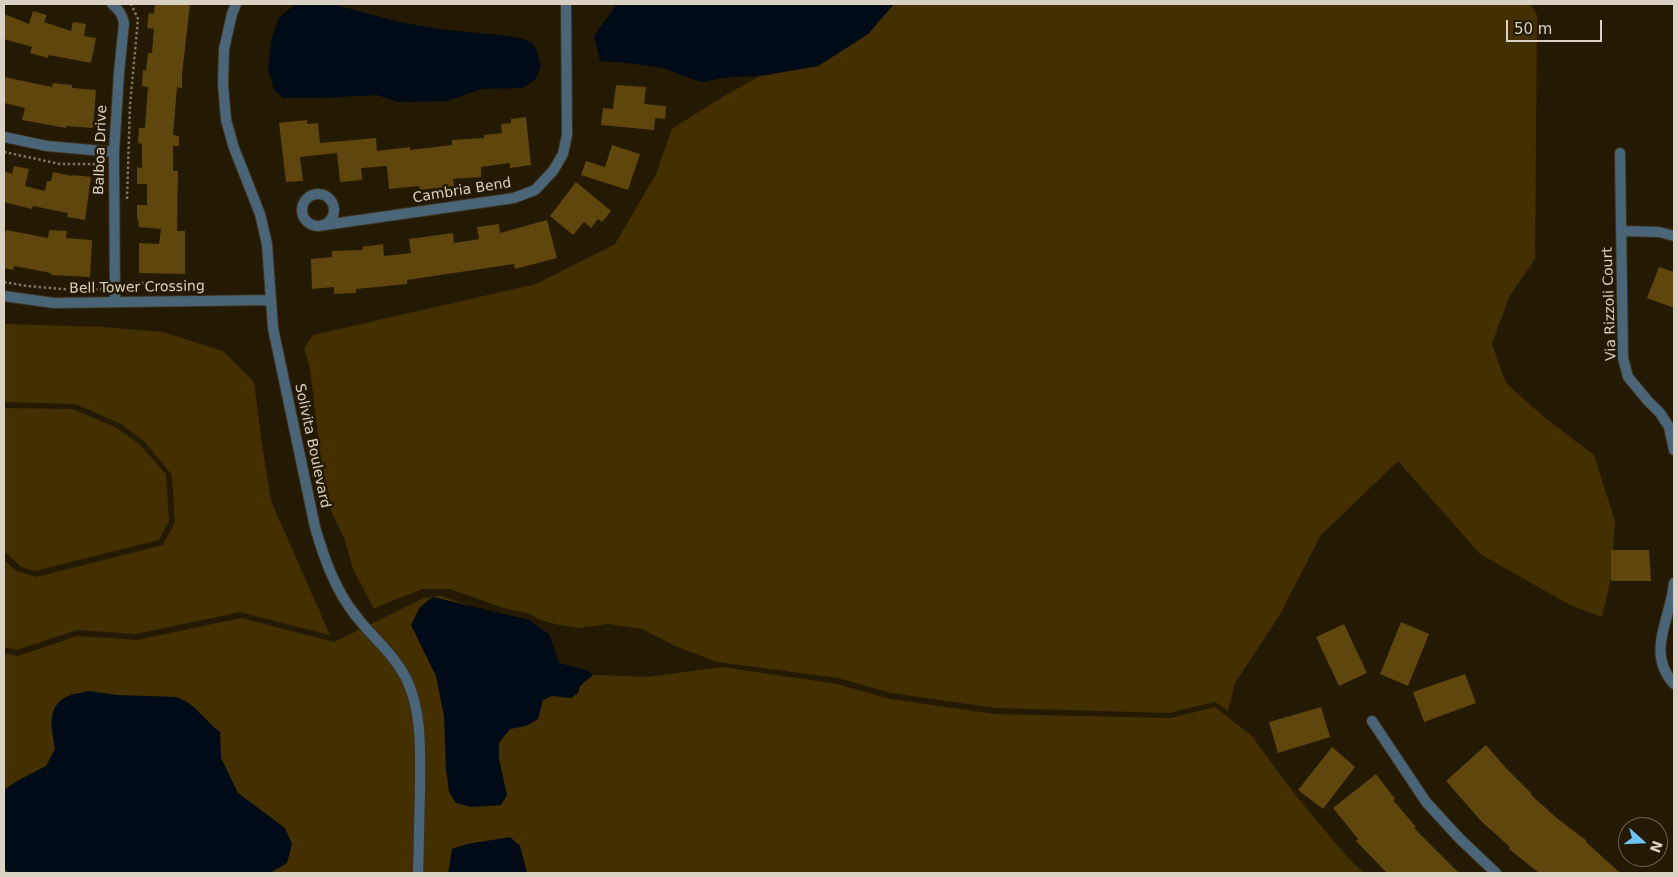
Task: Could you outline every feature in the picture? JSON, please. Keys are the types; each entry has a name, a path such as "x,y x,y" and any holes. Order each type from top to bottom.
{"street":[{"name":"Balboa Drive","path":"112,4 118,9 124,23 114,152 115,302"},
{"name":"Solivita Boulevard","path":"236,4 224,49 223,84 226,120 234,148 260,214 267,244 275,337 321,550 330,573 355,615 370,634 390,653 405,676 416,708 420,764 418,873"},
{"name":"Cambria Bend","path":"318,226 514,198 535,190 553,171 563,154 566,134 566,4"},
{"path":"4,137 47,146 114,152"},
{"name":"Via Rizzoli Court","path":"1620,153 1623,358 1628,377 1660,413 1669,427 1674,450"},
{"name":"Via Rizzoli Court","path":"1621,231 1659,232 1674,236"},
{"name":"Bell Tower Crossing","path":"4,296 54,303 271,300"},
{"path":"1674,583 1659,652 1669,678 1674,684"},
{"path":"1372,721 1426,802 1460,840 1496,873"}],"path":[{"path":"127,203 130,105 138,20 132,4"},
{"path":"4,152 51,162 93,164 106,169 114,169"},
{"path":"4,282 76,290"},
{"path":"84,290 107,289 115,285 128,283 190,283"}],"shaded area":[{"path":"295,4 332,4 399,22 438,29 523,39 532,43 537,51 541,67 535,80 523,88 481,89 447,101 398,102 377,95 283,98 274,90 268,70 271,41 279,18"},
{"path":"617,4 894,4 868,34 818,66 760,76 729,77 701,82 663,68 600,61 594,36"},
{"path":"894,4 1530,4 1537,15 1535,259 1509,297 1492,344 1506,383 1544,417 1594,455 1615,521 1611,578 1602,617 1570,605 1480,554 1398,461 1321,535 1279,616 1235,683 1228,711 1215,702 1169,713 995,708 891,693 838,678 717,662 675,646 642,629 608,624 580,628 554,624 538,619 530,614 503,608 450,589 423,589 374,609 353,569 344,538 326,500 310,369 304,348 313,335 536,284 615,244 656,174 672,129 722,97 760,76 818,66 868,34"},
{"path":"4,324 104,327 163,332 223,351 254,382 271,501 330,635 240,612 136,634 77,630 17,650 4,647 4,559 16,571 36,577 163,545 175,522 172,475 145,442 121,424 75,404 4,402"},
{"path":"4,408 73,409 117,428 140,445 166,474 169,521 159,540 35,571 21,567 4,551"},
{"path":"441,596 518,622 553,673 647,677 722,667 837,684 890,699 995,714 1170,718 1215,707 1251,735 1297,797 1348,858 1364,873 4,873 4,653 18,656 77,636 137,640 241,618 334,642 424,598"},
{"path":"433,597 529,620 549,634 559,663 589,671 593,675 580,686 578,693 571,698 552,696 543,700 538,719 526,726 510,729 499,743 499,759 507,795 501,805 471,807 456,803 449,792 444,716 436,676 411,625 420,607"},
{"path":"88,691 117,695 176,697 195,708 220,732 221,758 238,793 285,828 292,844 287,863 270,873 9,873 4,868 4,790 46,766 55,749 52,719 56,706 68,696"},
{"path":"510,837 520,846 527,873 448,873 452,849 467,844"}],"building":[{"path":"155,4 190,4 182,88 177,87 173,135 179,136 179,146 173,146 173,171 178,171 177,231 185,231 185,274 139,273 139,243 159,244 161,229 139,227 137,219 137,205 147,205 147,184 137,184 137,167 142,168 142,144 138,143 139,128 145,128 148,87 142,86 143,70 146,71 148,53 152,53 154,29 147,28 149,13 154,14"},
{"path":"33,11 47,15 44,22 71,31 73,22 86,24 84,36 96,38 91,63 49,55 48,58 30,53 32,47 4,39 4,14 29,24"},
{"path":"4,77 52,87 53,83 72,85 72,88 96,90 93,128 66,126 66,128 22,120 25,108 4,103"},
{"path":"616,85 646,87 644,104 666,106 665,119 655,118 654,130 601,125 603,108 613,109"},
{"path":"526,117 531,165 510,168 510,163 481,167 481,177 453,179 454,186 420,190 419,186 389,189 387,166 361,168 362,180 340,182 337,153 300,157 303,181 286,182 279,123 307,120 307,124 318,123 320,143 376,138 377,151 410,147 410,150 452,145 452,140 484,138 484,135 502,133 501,124 511,123 511,119"},
{"path":"612,145 640,154 628,190 581,175 586,161 605,167"},
{"path":"14,166 29,169 25,186 45,191 47,181 51,181 53,172 91,177 85,220 67,217 68,213 33,206 32,209 4,202 4,171 12,174"},
{"path":"576,182 611,211 602,222 598,219 591,228 584,222 573,235 550,216"},
{"path":"547,220 557,258 515,269 514,264 407,280 407,284 356,289 356,293 334,294 334,287 312,289 311,259 332,257 332,251 363,250 362,247 383,244 384,256 411,253 409,239 453,233 454,243 479,239 477,227 499,224 500,233"},
{"path":"6,230 48,238 49,230 67,231 66,238 92,240 90,277 51,275 51,273 14,266 13,270 4,268"},
{"path":"1659,267 1674,272 1674,308 1647,298"},
{"path":"1611,550 1649,550 1651,581 1611,581"},
{"path":"1401,622 1429,634 1408,686 1380,674"},
{"path":"1344,624 1367,673 1339,686 1316,637"},
{"path":"1465,674 1476,703 1424,722 1413,692"},
{"path":"1321,707 1330,737 1278,753 1269,722"},
{"path":"1486,745 1531,795 1587,841 1620,873 1539,873 1509,849 1510,847 1482,822 1446,781"},
{"path":"1332,747 1355,767 1323,809 1298,790"},
{"path":"1376,774 1395,799 1393,800 1416,827 1414,828 1459,873 1387,873 1356,841 1358,839 1333,808"}]}
